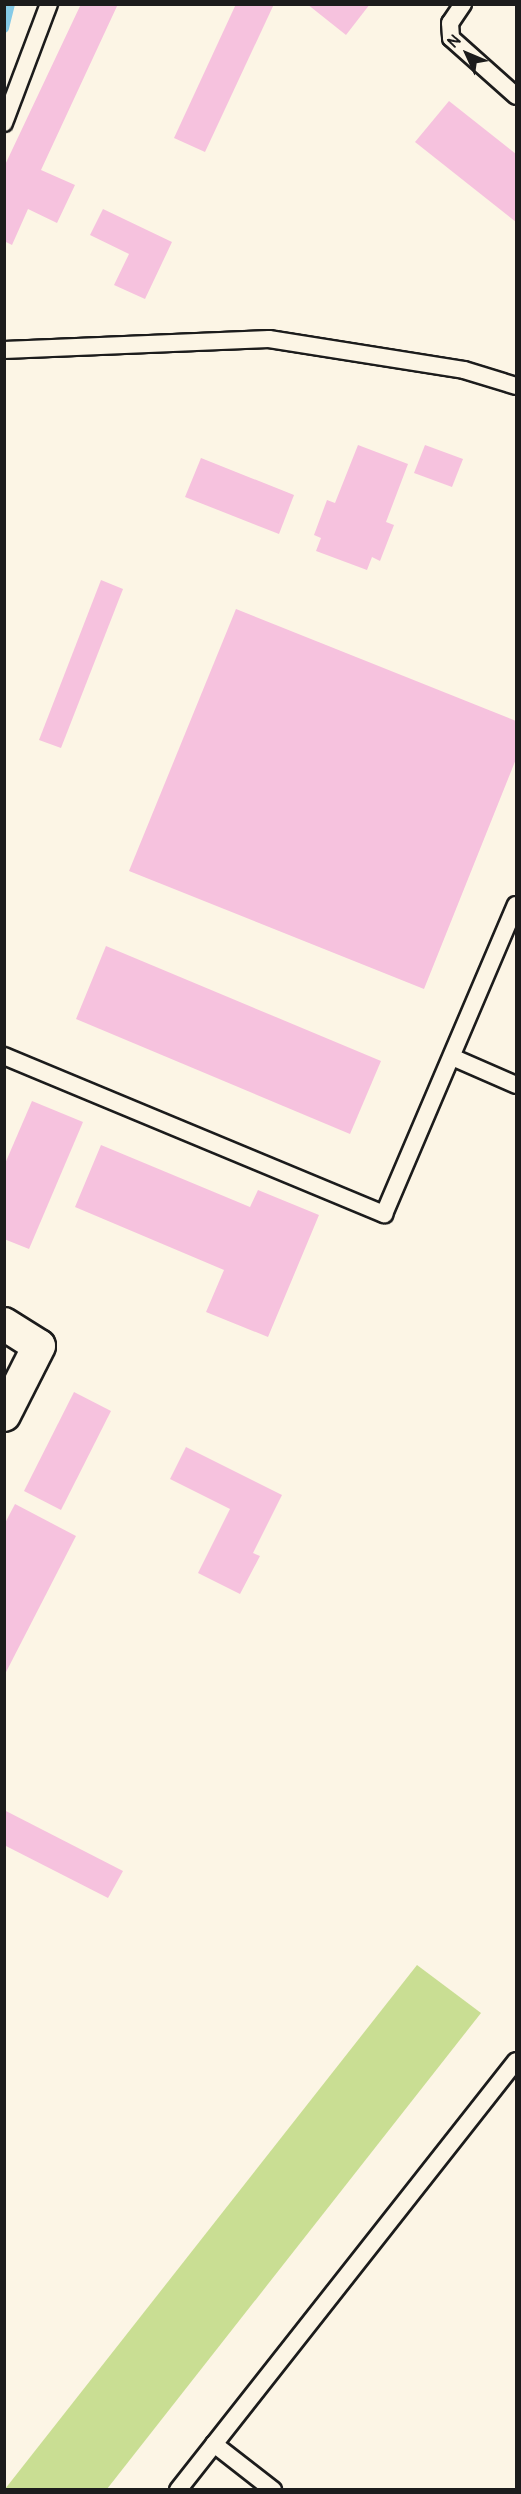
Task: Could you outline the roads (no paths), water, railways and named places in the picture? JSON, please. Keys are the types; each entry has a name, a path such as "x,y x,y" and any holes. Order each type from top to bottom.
{"street":[{"path":"4,1324 39,1346 4,1415"}],"lane":[{"path":"4,123 49,4"},
{"path":"463,4 450,23 451,38 516,96"},
{"path":"4,350 269,339 454,368 516,386"},
{"path":"4,1056 384,1214 516,905"},
{"path":"452,1057 516,1084"},
{"path":"178,2490 516,2061"},
{"path":"214,2444 273,2490"}],"waterway":[{"path":"4,28 10,4"}]}
